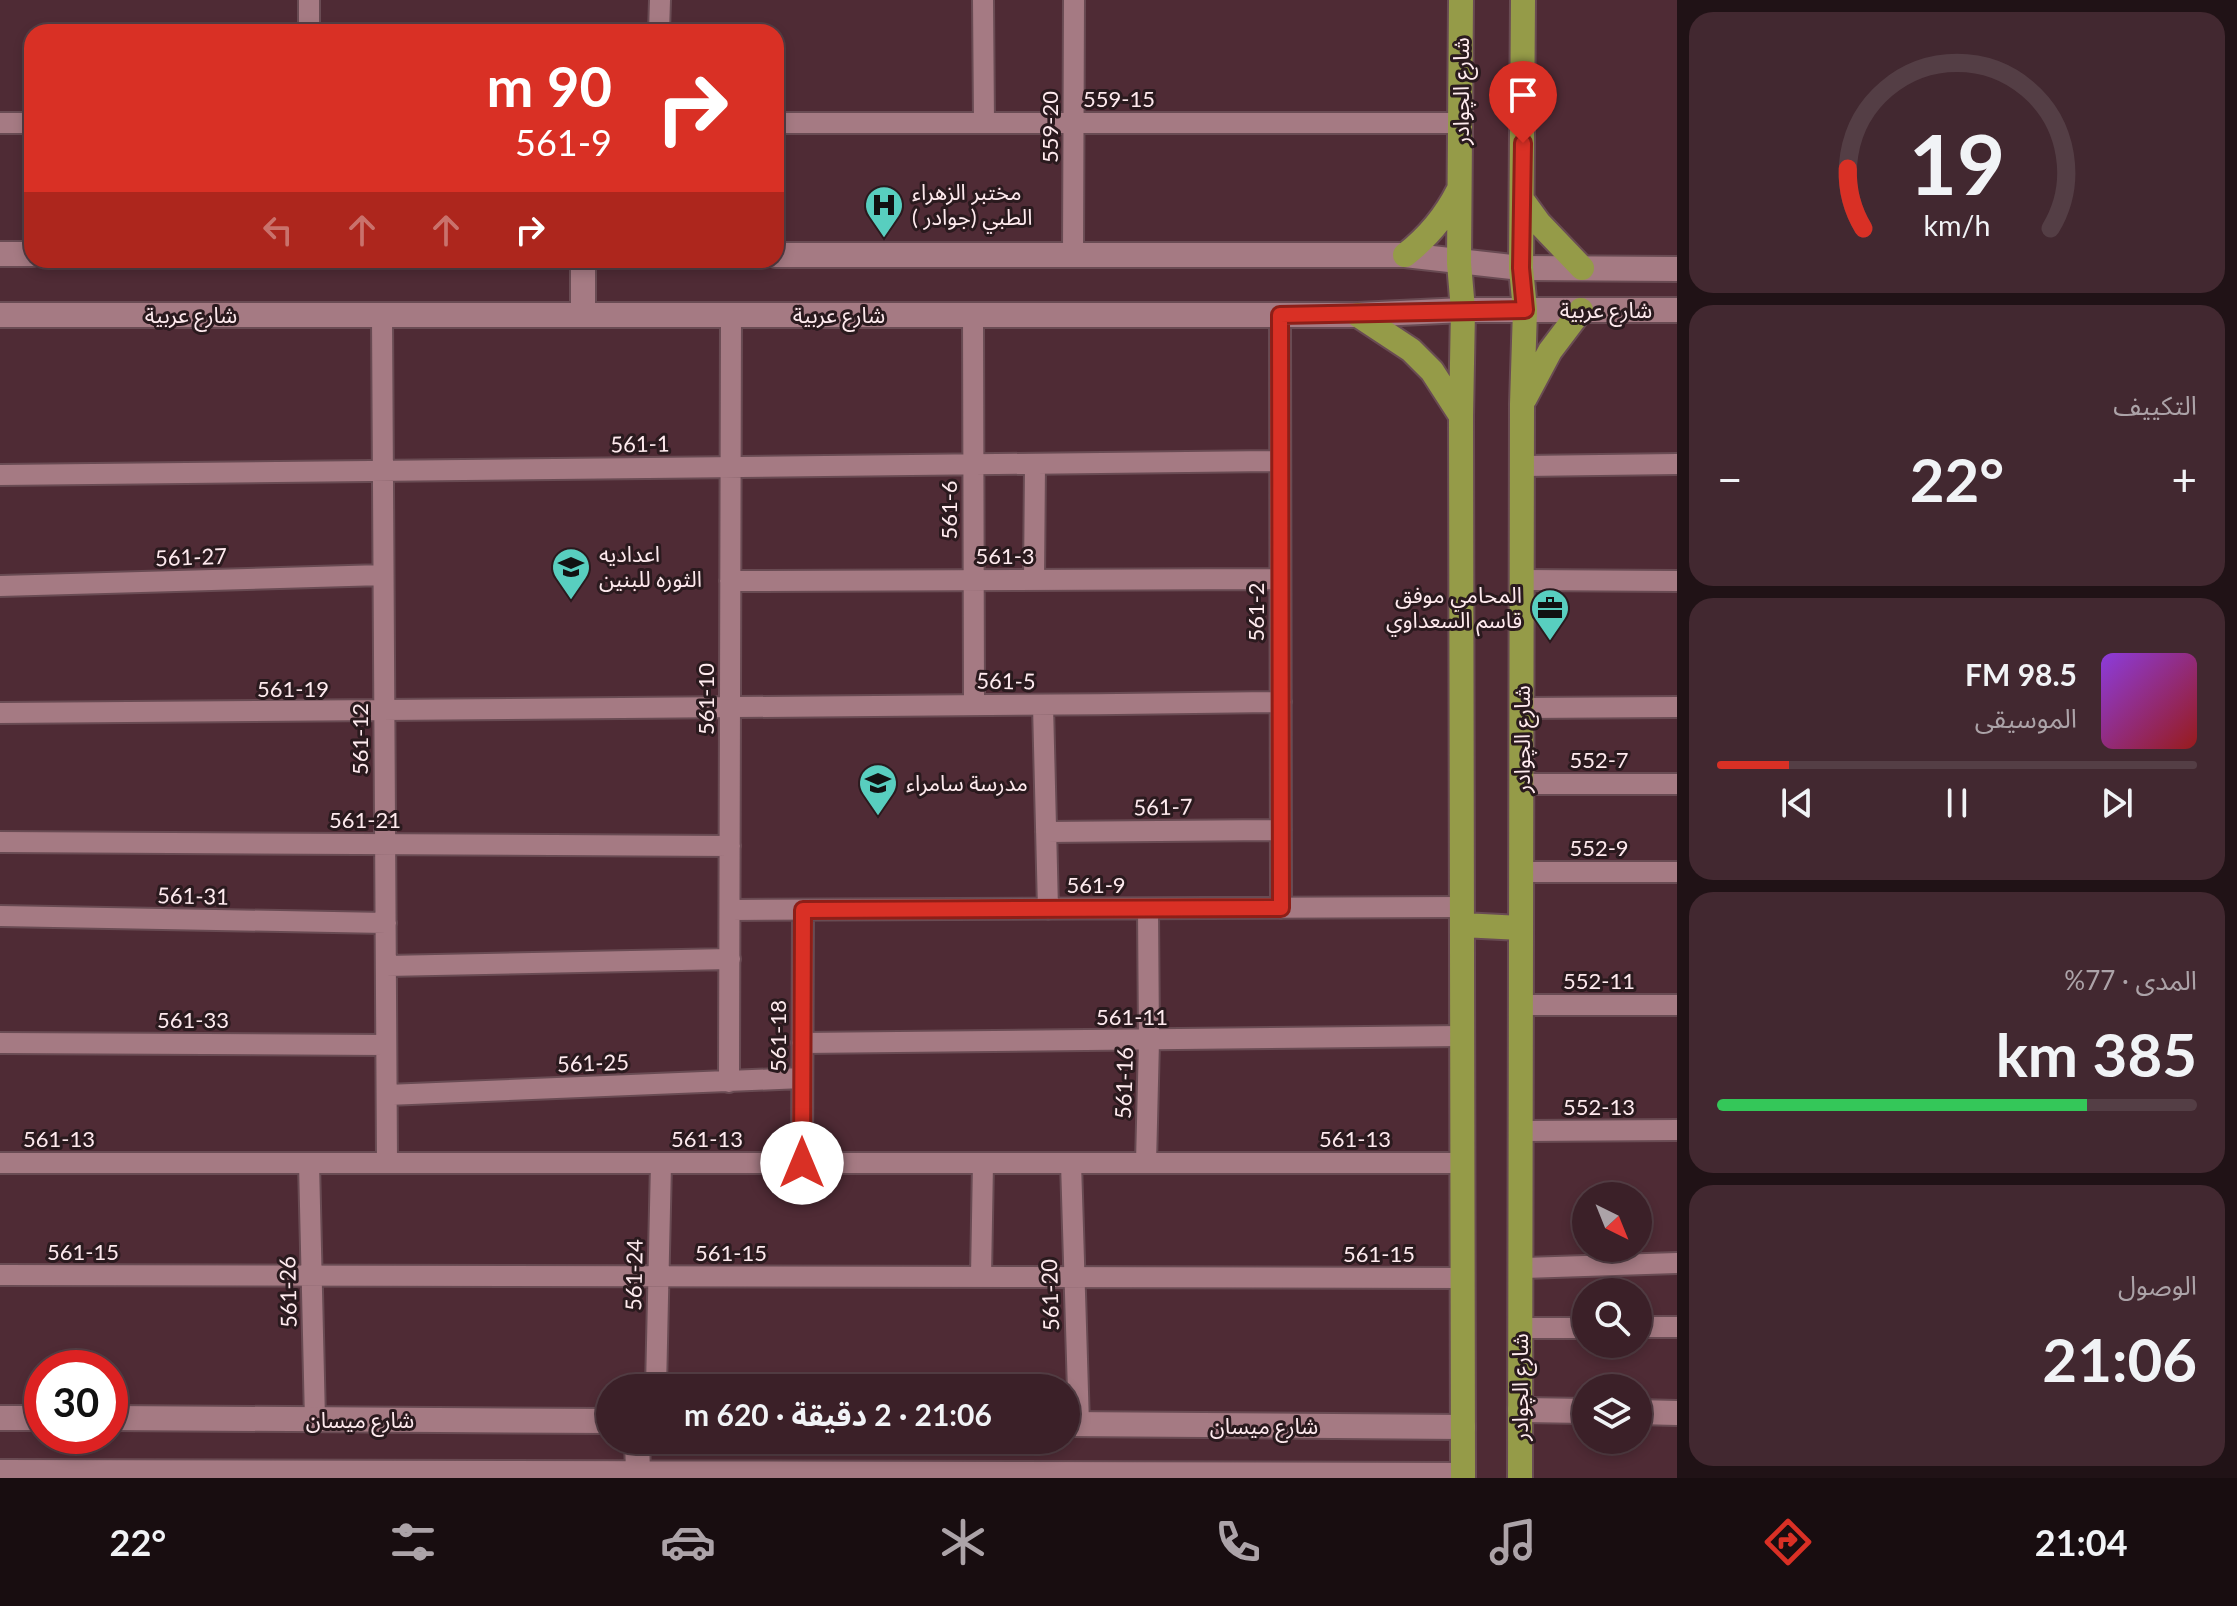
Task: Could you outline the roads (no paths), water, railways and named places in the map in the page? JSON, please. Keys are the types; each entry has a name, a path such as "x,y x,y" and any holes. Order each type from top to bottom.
{"main road":[{"name":"شارع الچوادر","path":"1461,0 1463,1477"},
{"name":"شارع الچوادر","path":"1520,1478 1522,404 1525,310 1521,268 1523,0"},
{"path":"1405,255 1426,238 1448,211 1461,185"},
{"path":"1523,201 1539,223 1582,268"},
{"path":"0,254 24,254"},
{"name":"شارع عربية","path":"784,255 1405,255 1521,268 1677,269"},
{"path":"583,268 583,315"},
{"name":"شارع عربية","path":"0,315 1358,315 1463,310 1677,310"},
{"path":"1522,404 1550,351 1581,310"},
{"path":"1358,315 1411,350 1432,371 1461,416"},
{"path":"1462,916 1521,928"},
{"path":"1520,1410 1572,1411"},
{"path":"1652,1412 1677,1413"},
{"path":"0,1418 24,1418"},
{"name":"شارع ميسان","path":"128,1418 596,1421"},
{"name":"شارع ميسان","path":"1080,1424 1463,1427"},
{"path":"637,1454 638,1473"},
{"path":"0,1472 1463,1477"}],"street":[{"path":"309,0 309,24"},
{"path":"659,24 660,0"},
{"path":"983,0 984,123"},
{"name":"559-20","path":"1073,255 1074,0"},
{"path":"0,123 24,123"},
{"name":"559-15","path":"784,123 1461,123"},
{"name":"561-12","path":"382,315 387,1163"},
{"name":"561-10","path":"729,1082 731,315"},
{"name":"561-6","path":"973,315 974,704"},
{"name":"561-2","path":"1280,315 1281,908"},
{"name":"561-1","path":"0,475 1280,461"},
{"path":"1034,580 1035,464"},
{"path":"1522,466 1677,464"},
{"name":"561-27","path":"0,586 383,575"},
{"name":"561-3","path":"730,581 1280,579"},
{"path":"1522,580 1677,581"},
{"name":"561-5","path":"730,710 974,704 1281,702"},
{"path":"1043,705 1048,909"},
{"path":"1522,708 1677,707"},
{"name":"561-19","path":"0,713 730,710"},
{"name":"552-7","path":"1522,784 1677,784"},
{"name":"561-7","path":"1046,832 1281,830"},
{"name":"561-21","path":"0,842 730,846"},
{"name":"552-9","path":"1521,872 1677,872"},
{"name":"561-9","path":"730,910 1281,908 1462,916"},
{"name":"561-16","path":"1146,1163 1148,909"},
{"name":"561-18","path":"802,1163 803,910"},
{"name":"561-31","path":"0,916 386,923"},
{"path":"386,966 730,959"},
{"name":"552-11","path":"1521,1005 1677,1005"},
{"name":"561-11","path":"802,1043 1462,1036"},
{"name":"561-33","path":"0,1043 386,1045"},
{"name":"561-25","path":"387,1095 802,1078"},
{"name":"552-13","path":"1521,1131 1677,1130"},
{"name":"561-13","path":"0,1163 1462,1163"},
{"name":"561-26","path":"309,1163 315,1420"},
{"name":"561-24","path":"656,1374 661,1163"},
{"path":"981,1277 983,1163"},
{"name":"561-20","path":"1071,1163 1072,1374"},
{"path":"1521,1268 1677,1263"},
{"name":"561-15","path":"0,1275 1463,1278"},
{"path":"1652,1327 1677,1327"},
{"path":"1521,1328 1572,1328"}],"place":[{"name":"مختبر الزهراء الطبي (جوادر )","path":"884,239"},
{"name":"اعداديه الثوره للبنين","path":"571,601"},
{"name":"المحامي موفق قاسم السعداوي","path":"1550,642"},
{"name":"مدرسة سامراء","path":"878,817"}]}
